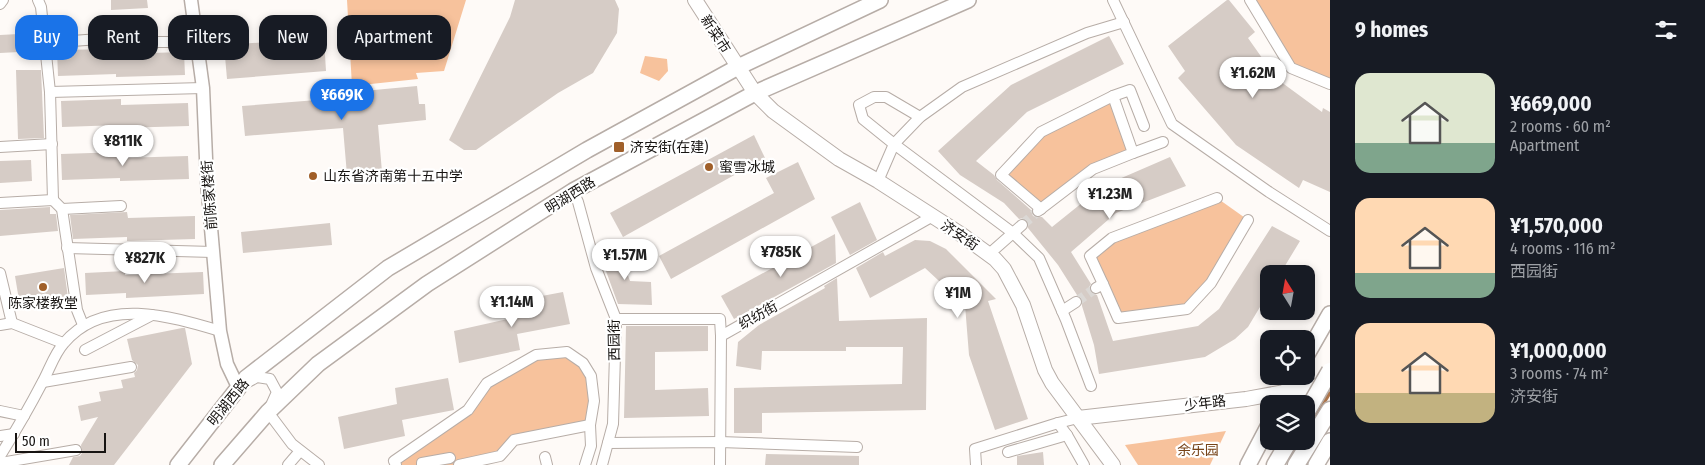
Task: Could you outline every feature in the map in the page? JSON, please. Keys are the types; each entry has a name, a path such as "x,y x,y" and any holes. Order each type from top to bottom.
{"highway":[{"path":"1322,390 1330,365"},
{"path":"1322,390 1330,371"},
{"path":"1296,465 1330,410"},
{"path":"1276,465 1285,450"}],"main road":[{"name":"新菜市","path":"695,0 738,67"},
{"name":"明湖西路","path":"178,465 246,378 388,268 587,150 738,67 880,0"},
{"name":"明湖西路","path":"222,465 268,412 318,364 426,284 573,191 755,92 968,0"},
{"name":"济安街","path":"738,67 755,92 773,111 839,159 933,216 988,255 1004,269 1018,294 1029,320 1045,370 1056,389 1113,465"},
{"path":"1315,340 1330,314"},
{"name":"少年路","path":"1297,395 1322,390"},
{"name":"少年路","path":"1078,418 1260,400"},
{"path":"1316,465 1330,441"},
{"path":"1248,465 1260,442"}],"street":[{"path":"0,4 3,0"},
{"path":"38,0 42,15"},
{"name":"前陈家楼街","path":"191,0 193,15"},
{"path":"1114,0 1172,124 1269,192 1330,231"},
{"path":"1250,0 1291,68 1330,84"},
{"path":"878,181 894,144 920,116 962,87 1088,34 1124,22"},
{"path":"78,41 113,38 125,42 168,42"},
{"path":"47,60 50,92 53,200 62,209 77,310 83,325"},
{"name":"前陈家楼街","path":"199,60 203,88 207,182 220,331 226,364 238,387"},
{"path":"50,92 203,88"},
{"path":"1144,126 1130,90 1112,96 1041,132 1001,175 1039,210 1093,169 1163,142"},
{"path":"920,116 886,97 874,96 859,105 864,120 1014,233 1039,258 1091,386"},
{"path":"1112,96 1133,153"},
{"path":"0,147 52,144"},
{"name":"西园街","path":"573,191 578,202 596,268 616,319 613,424 602,465"},
{"path":"1217,198 1112,238 1090,256 1100,286 1118,318 1187,310 1211,283 1248,220"},
{"path":"0,203 53,200"},
{"path":"62,209 121,206"},
{"name":"织纺街","path":"721,336 933,216"},
{"path":"988,255 1022,225"},
{"path":"68,248 213,252"},
{"path":"0,273 12,323"},
{"path":"1062,312 1076,302"},
{"path":"0,456 63,344 83,325 105,316 140,313 181,319 220,331"},
{"path":"85,350 152,315"},
{"path":"616,319 720,319 720,465"},
{"path":"0,325 12,323 63,344"},
{"path":"396,465 394,462 468,410 487,383 536,355 567,352 583,363 591,376 594,401 590,425 591,446 585,465"},
{"path":"43,382 131,368"},
{"path":"238,387 257,377 270,380 277,392 268,412 292,444 319,465"},
{"path":"0,411 24,416"},
{"path":"976,465 975,449 1078,418"},
{"path":"1058,423 1084,465"},
{"path":"459,465 500,456 514,440 590,425"},
{"path":"0,436 14,434"},
{"path":"1008,452 1067,435"},
{"path":"608,443 720,442 857,447"},
{"path":"0,463 76,450"},
{"path":"288,465 300,451"},
{"path":"422,465 422,463 450,458"}],"green space":[{"path":"347,0 466,0 451,48 451,15 348,15"},
{"path":"1250,0 1330,0 1330,84 1291,68"},
{"path":"645,56 667,59 668,71 659,81 640,73"},
{"path":"350,60 447,60 444,71 416,73 418,79 352,86"},
{"path":"1113,96 1133,153 1093,169 1041,209 1001,175 1041,132"},
{"path":"1217,198 1248,220 1187,309 1118,318 1090,256 1112,238"},
{"path":"567,352 591,376 590,425 515,440 500,456 459,465 396,465 468,410 487,383 536,355"},
{"name":"余乐园","path":"1226,431 1210,465 1138,465 1125,445"}],"building":[{"path":"111,0 147,0 148,8 111,10"},
{"path":"515,0 615,0 619,9 617,33 593,73 558,93 476,150 464,150 449,140 510,17"},
{"path":"1229,0 1255,32 1248,38 1277,79 1322,112 1323,108 1330,112 1330,192 1303,180 1299,188 1236,145 1178,78 1185,71 1168,46"},
{"path":"15,34 15,52 0,53 0,35"},
{"path":"1109,36 1124,64 1027,112 976,161 994,175 997,180 1031,210 1033,216 1042,217 1052,227 1103,186 1170,157 1186,186 1116,213 1071,252 1091,284 1089,287 1090,292 1097,295 1113,341 1198,326 1219,309 1272,226 1300,241 1285,265 1260,265 1260,307 1248,327 1235,339 1205,357 1099,374 1094,345 1082,306 1082,299 1077,295 1058,265 1028,228 1027,221 1024,218 1019,219 1004,203 960,175 938,151 1011,85"},
{"path":"249,43 259,43 259,60 325,60 326,71 227,79 225,60 249,60"},
{"path":"88,49 88,60 158,60 158,53 168,52 168,60 184,60 185,75 116,77 116,74 58,76 57,60 78,60 78,50"},
{"path":"16,70 41,70 44,138 18,139"},
{"path":"417,86 419,104 425,104 426,120 378,125 382,172 347,175 343,128 245,136 242,106 342,98 342,93"},
{"path":"121,99 121,105 188,103 189,126 120,128 120,125 62,127 61,101"},
{"path":"754,135 765,158 623,237 610,213"},
{"path":"121,152 121,158 188,156 189,179 120,181 120,178 62,180 61,154"},
{"path":"31,160 32,181 0,183 0,161"},
{"path":"798,162 815,199 671,279 659,256 774,193 766,178"},
{"path":"860,202 877,240 850,255 831,217"},
{"path":"50,207 50,214 56,214 58,231 0,236 0,210"},
{"path":"127,212 128,218 195,216 195,239 127,241 127,237 73,239 70,215"},
{"path":"330,223 332,245 243,253 241,232"},
{"path":"835,234 836,263 734,319 721,296"},
{"path":"915,240 930,241 946,249 996,299 988,301 1028,419 995,430 969,355 965,305 925,268 870,298 856,268 883,252 885,256"},
{"path":"617,246 630,281 651,282 652,305 618,304 599,252"},
{"name":"陈家楼教堂","path":"64,268 68,298 20,306 15,276"},
{"path":"125,271 125,275 203,272 204,294 126,298 126,293 86,295 85,273"},
{"path":"837,278 839,321 927,318 926,410 762,413 762,433 734,433 734,388 902,384 903,347 846,347 846,351 762,351 761,370 736,366 738,342 759,325 825,288 824,286"},
{"path":"563,292 570,324 517,334 520,350 459,363 454,331 512,318 510,302"},
{"path":"626,326 708,326 708,351 655,352 655,390 708,388 709,416 624,418"},
{"path":"185,328 192,364 114,465 69,465 73,457 80,456 82,453 81,445 98,417 81,421 78,406 101,401 99,392 123,388 121,380 135,377 134,373 138,365 132,360 127,339"},
{"path":"448,378 454,410 402,420 405,436 344,449 338,417 397,404 395,388"},
{"path":"1043,452 1044,465 1017,465 1017,456"},
{"path":"766,454 859,456 859,465 765,465"}],"waterway":[{"path":"1315,417 1330,392"}],"tunnel":[{"path":"1022,225 1038,211"},
{"path":"1076,302 1096,288"}],"place":[{"name":"济安街(在建)","path":"619,147"},
{"name":"蜜雪冰城","path":"709,167"},
{"name":"山东省济南第十五中学","path":"313,176"},
{"name":"陈家楼教堂","path":"43,287"}]}
